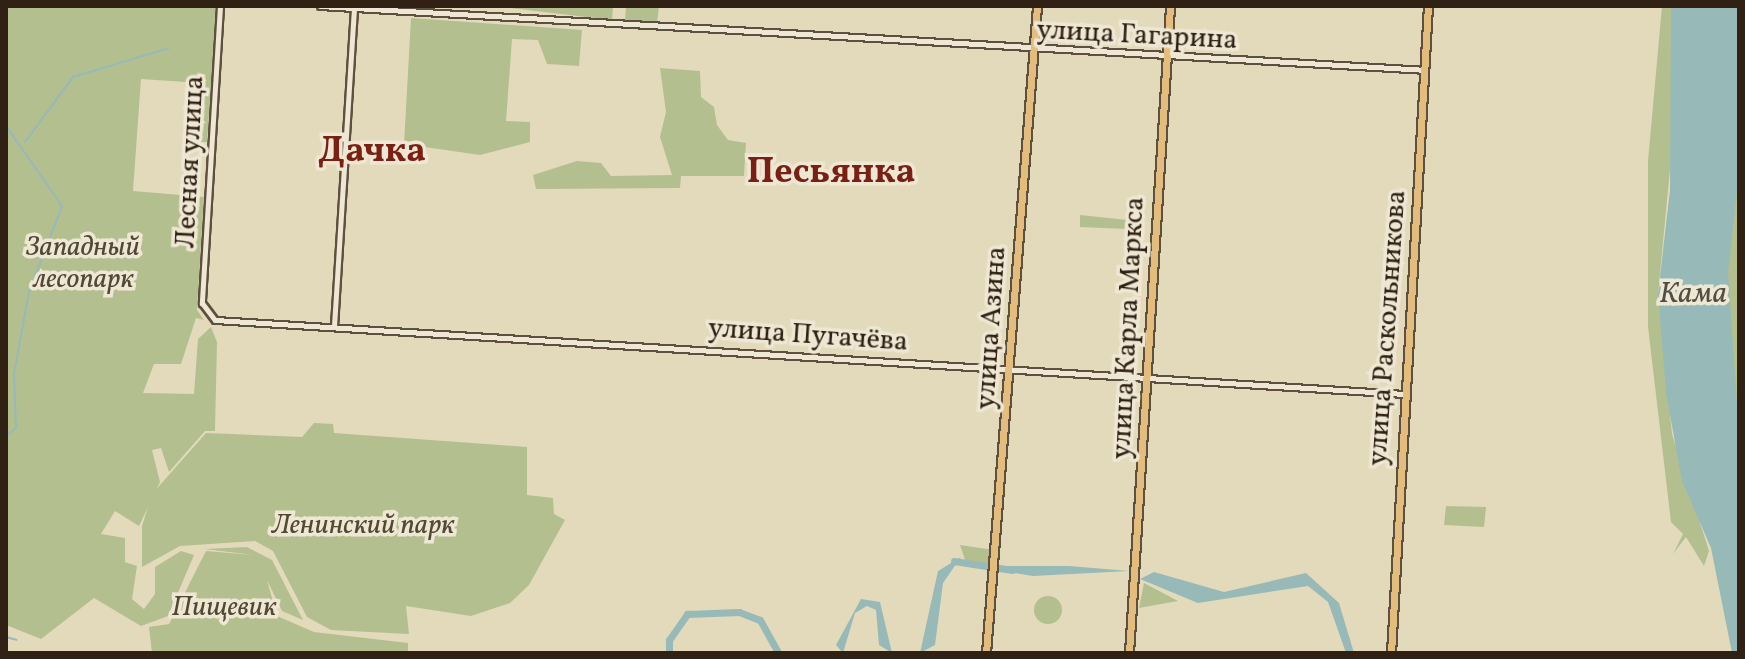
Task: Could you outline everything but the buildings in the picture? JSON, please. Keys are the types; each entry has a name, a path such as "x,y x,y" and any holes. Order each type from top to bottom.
{"main road":[{"name":"улица Азина","path":"986,653 1012,370 1037,6"},
{"name":"улица Карла Маркса","path":"1129,653 1149,379 1170,6"},
{"name":"улица Раскольникова","path":"1391,653 1428,6"}],"street":[{"name":"Лесная улица","path":"209,317 202,303 220,6"},
{"name":"улица Гагарина","path":"320,6 1166,59 1425,70"},
{"path":"334,326 354,8"},
{"name":"улица Пугачёва","path":"209,317 1406,394"}],"green space":[{"name":"Западный лесопарк","path":"6,6 217,6 207,142 198,142 200,83 141,79 133,191 204,197 197,310 204,320 196,318 181,364 154,364 143,393 194,394 198,339 211,327 217,342 215,431 205,431 169,472 161,448 152,450 160,482 139,526 115,511 101,534 125,538 125,562 137,566 132,599 144,609 155,594 155,567 181,551 194,555 168,616 141,626 94,598 41,639 6,625"},
{"path":"492,6 613,6 612,20"},
{"path":"626,6 659,6 657,23 625,21"},
{"path":"1662,6 1671,6 1672,149 1658,294 1672,434 1709,551 1704,566 1686,537 1673,554 1683,534 1671,522 1648,327 1648,161"},
{"path":"411,18 582,30 579,66 547,64 538,40 512,39 506,121 530,122 530,142 480,155 404,144"},
{"path":"660,68 700,71 701,97 714,107 717,125 728,140 746,143 744,176 681,176 680,188 536,189 533,175 577,161 601,163 611,176 672,175 660,137 666,112"},
{"path":"1739,174 1739,434 1728,335 1728,250"},
{"path":"1080,215 1127,220 1126,229 1080,227"},
{"name":"Ленинский парк","path":"314,423 333,424 334,433 527,447 527,495 553,498 554,514 565,520 529,585 510,603 471,616 406,606 409,634 331,630 307,617 273,551 255,541 180,546 142,567 142,526 152,494 206,433 302,437"},
{"path":"1446,506 1486,507 1484,527 1444,525"},
{"path":"960,545 994,550 993,565 965,560"},
{"name":"Пищевик","path":"247,547 272,560 303,620 282,611 267,580 277,616 314,632 408,643 408,653 152,653 149,627 169,624 206,551 254,555 204,549"},
{"path":"1144,583 1178,601 1139,608"},
{"path":"1048,596 1058,600 1062,610 1058,620 1048,624 1038,620 1034,610 1038,600"}],"water":[{"name":"Кама","path":"1671,6 1739,6 1739,174 1728,272 1739,434 1739,653 1732,653 1711,548 1682,481 1666,393 1658,294 1670,190"},
{"path":"961,557 943,583 935,645 920,653 938,571"},
{"path":"1008,566 1069,566 1129,571 1033,576 1003,571"},
{"path":"1154,572 1224,592 1306,573 1339,603 1354,653 1346,653 1328,602 1308,586 1198,603 1140,579"},
{"path":"861,599 880,602 892,653 879,645 876,610 867,606 855,613 843,653 836,645"}],"waterway":[{"path":"25,142 73,77 169,48"},
{"path":"6,126 62,206 29,292 14,374 16,428 6,436"},
{"path":"954,561 1012,570"},
{"path":"669,653 669,640 687,614 739,612 760,620 778,653"},
{"path":"6,637 17,640"}],"district":[{"name":"Дачка","path":"372,153"},
{"name":"Песьянка","path":"831,174"}]}
